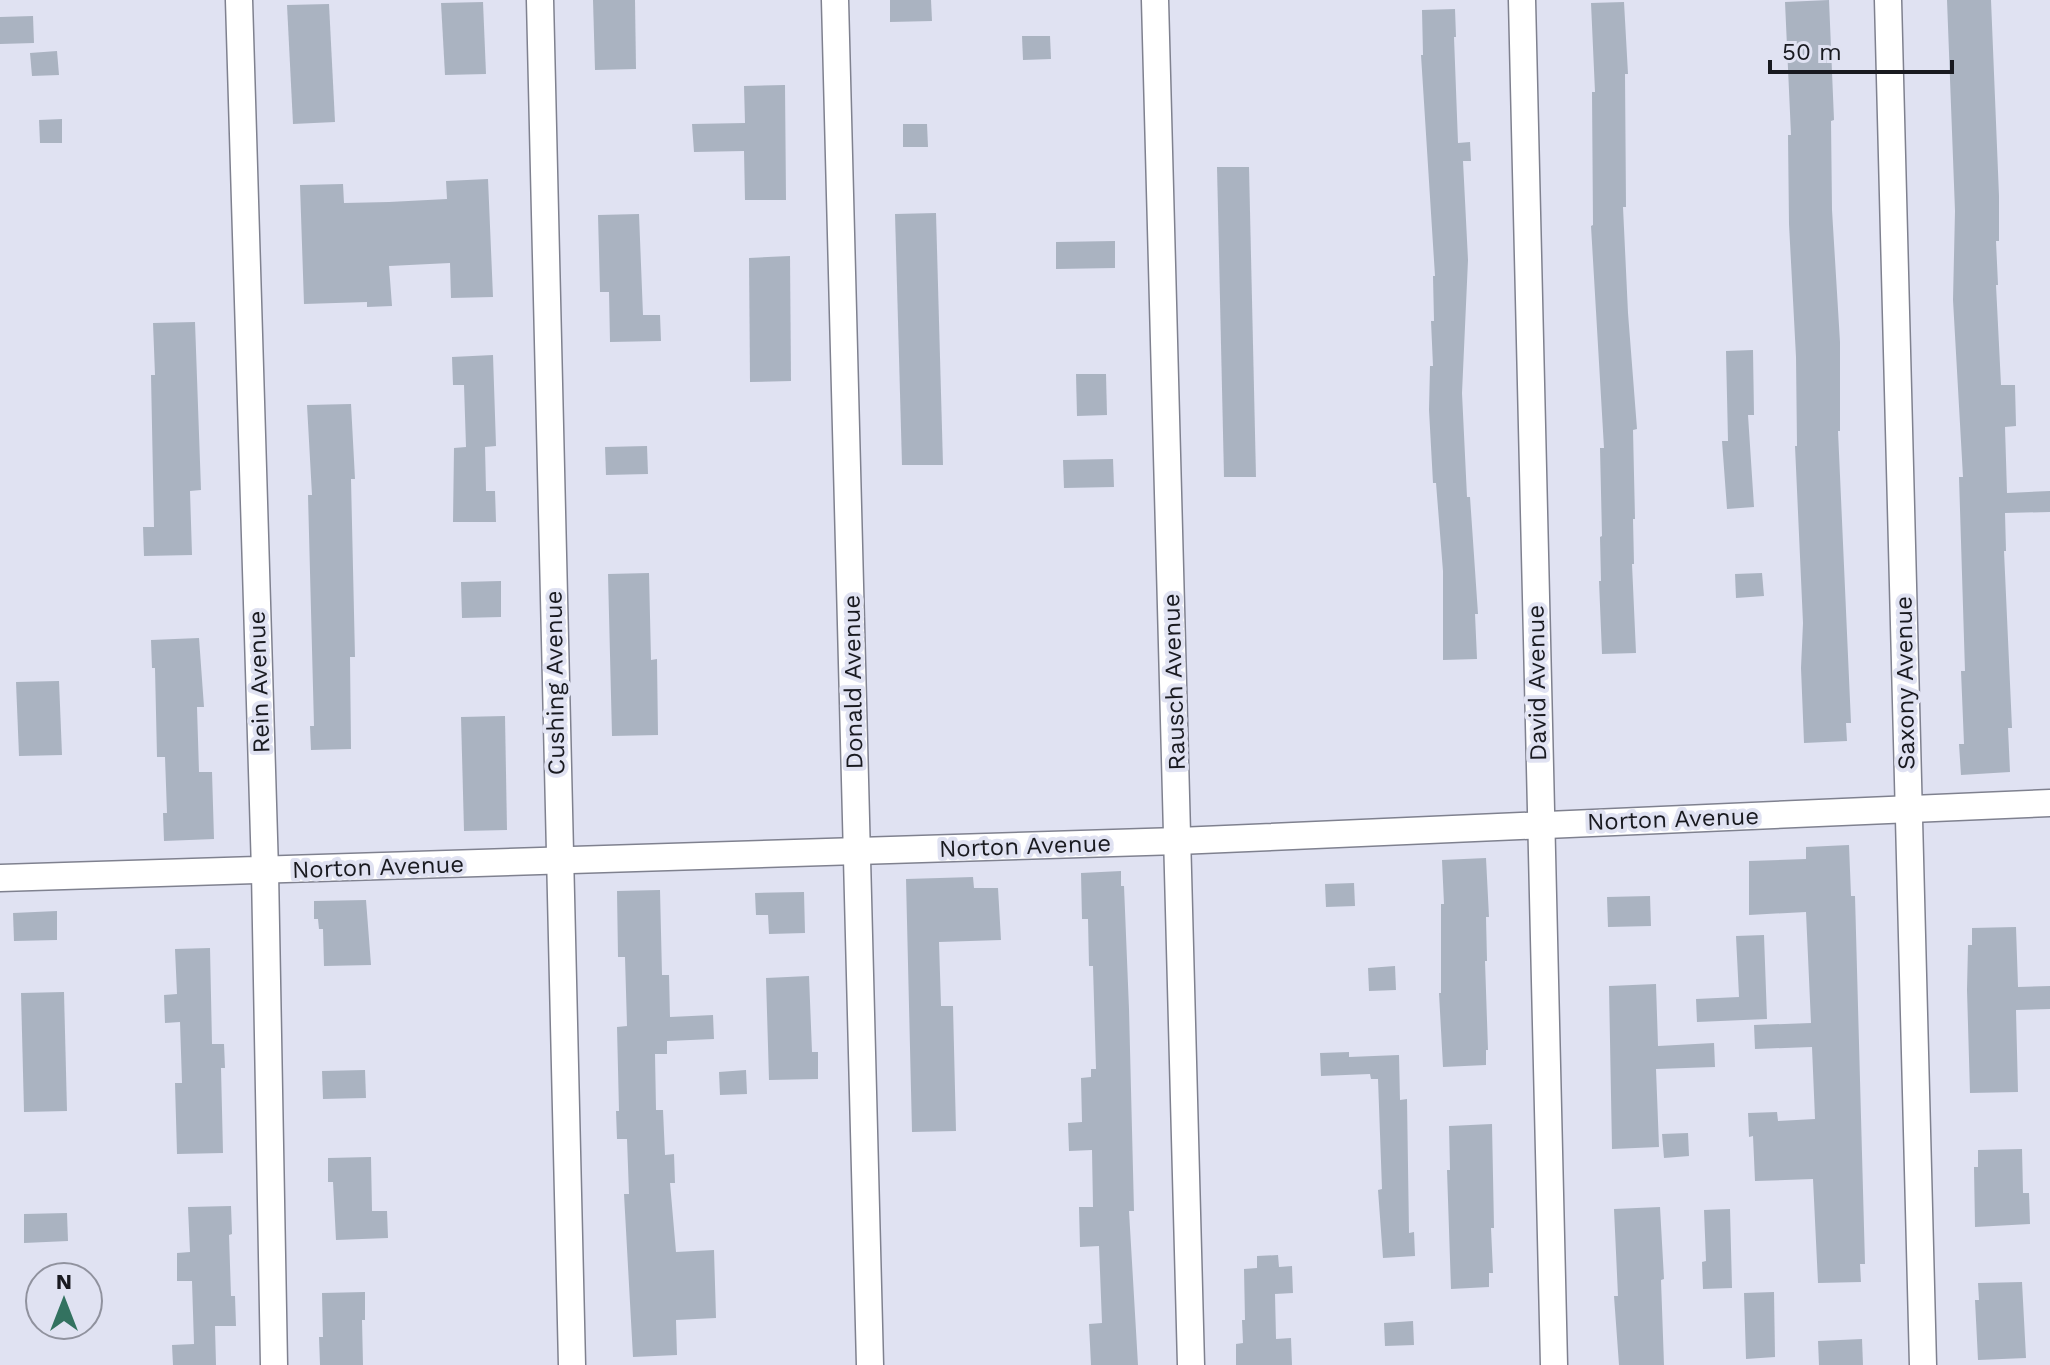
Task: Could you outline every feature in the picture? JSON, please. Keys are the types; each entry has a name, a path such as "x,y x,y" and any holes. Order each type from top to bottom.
{"street":[{"name":"Rein Avenue","path":"239,0 265,871 274,1365"},
{"name":"Cushing Avenue","path":"540,0 572,1365"},
{"name":"Donald Avenue","path":"835,0 870,1365"},
{"name":"Rausch Avenue","path":"1155,0 1191,1365"},
{"name":"David Avenue","path":"1522,0 1554,1365"},
{"name":"Saxony Avenue","path":"1888,0 1923,1365"},
{"name":"Norton Avenue","path":"0,878 1178,841 2050,803"}],"building":[{"path":"593,0 635,0 636,69 595,70"},
{"path":"890,0 931,0 932,21 890,22"},
{"path":"1829,0 1834,120 1831,121 1832,210 1840,342 1838,431 1851,723 1846,723 1847,741 1804,743 1803,623 1795,446 1796,357 1789,224 1788,135 1791,135 1785,2"},
{"path":"1947,0 1991,0 1999,196 1996,285 2001,385 2015,385 2016,426 2005,427 2007,493 2050,491 2050,512 2005,513 2012,728 2008,728 2010,772 1961,775 1959,744 1964,744 1961,671 1965,671 1959,477 1963,477 1953,300 1955,211"},
{"path":"483,2 486,74 445,75 441,3"},
{"path":"1624,2 1628,74 1625,74 1626,207 1623,207 1637,429 1633,430 1635,519 1632,564 1636,653 1602,654 1600,448 1604,448 1591,226 1592,92 1595,92 1591,3"},
{"path":"329,4 335,122 293,124 287,5"},
{"path":"1455,9 1458,143 1470,142 1471,161 1463,161 1468,260 1462,393 1467,497 1470,497 1478,614 1475,614 1477,659 1443,660 1443,571 1429,410 1435,276 1421,55 1422,10"},
{"path":"33,16 34,43 0,44 0,17"},
{"path":"1022,36 1050,36 1051,59 1023,60"},
{"path":"57,51 59,75 32,76 30,53"},
{"path":"785,85 786,200 745,200 744,151 694,152 692,124 745,123 744,86"},
{"path":"62,119 62,143 40,143 39,120"},
{"path":"903,124 927,124 928,147 903,147"},
{"path":"1217,167 1249,167 1256,477 1224,477"},
{"path":"488,179 493,297 451,298 450,263 389,266 392,306 367,307 367,302 304,304 300,185 343,184 344,203 389,202 447,199 446,181"},
{"path":"936,213 943,465 902,465 895,214"},
{"path":"639,214 643,315 660,315 661,341 610,342 609,292 600,292 598,215"},
{"path":"1115,241 1115,268 1056,269 1056,242"},
{"path":"790,256 791,381 750,382 749,258"},
{"path":"195,322 201,490 190,491 192,555 144,556 143,527 154,527 153,323"},
{"path":"1753,350 1754,415 1748,415 1754,507 1727,509 1722,441 1728,441 1726,351"},
{"path":"493,355 496,446 485,447 486,491 495,491 496,522 453,522 454,448 466,447 464,385 453,385 452,357"},
{"path":"1076,374 1106,374 1107,415 1077,416"},
{"path":"351,404 355,479 351,479 355,657 350,657 351,749 311,750 310,726 314,726 308,495 312,495 307,405"},
{"path":"647,446 648,474 606,475 605,447"},
{"path":"1113,459 1114,487 1064,488 1063,460"},
{"path":"649,573 651,660 657,659 658,735 612,736 608,574"},
{"path":"1762,573 1764,596 1736,598 1735,574"},
{"path":"501,581 501,617 462,618 461,582"},
{"path":"199,638 204,707 197,707 199,772 212,772 214,839 164,841 163,813 167,813 165,757 157,757 155,668 152,668 151,640"},
{"path":"59,681 62,755 19,756 16,682"},
{"path":"505,716 507,830 464,831 461,717"},
{"path":"1849,845 1851,896 1855,896 1865,1264 1860,1264 1861,1282 1818,1283 1813,1179 1755,1181 1753,1136 1749,1137 1748,1113 1777,1112 1778,1121 1815,1119 1812,1047 1755,1049 1754,1025 1811,1023 1806,912 1749,915 1749,861 1806,859 1806,847"},
{"path":"1486,858 1489,917 1486,917 1485,961 1486,1065 1443,1067 1439,993 1441,904 1444,904 1442,860"},
{"path":"1121,871 1129,1009 1134,1211 1129,1211 1138,1365 1091,1365 1089,1324 1102,1323 1099,1246 1080,1247 1079,1207 1093,1207 1092,1150 1069,1151 1068,1123 1082,1122 1081,1078 1091,1077 1091,1069 1096,1069 1093,966 1089,966 1088,919 1082,919 1081,873"},
{"path":"973,877 974,888 998,888 1001,940 939,942 941,1006 953,1006 956,1131 912,1132 906,879"},
{"path":"1354,883 1355,906 1326,907 1325,884"},
{"path":"660,890 662,975 669,975 670,1017 713,1015 714,1039 667,1041 667,1054 655,1054 656,1110 663,1110 665,1155 674,1154 675,1183 670,1183 676,1252 714,1250 716,1318 676,1320 677,1355 633,1357 624,1194 629,1194 627,1139 617,1139 616,1111 619,1111 617,1027 627,1026 625,957 618,957 617,891"},
{"path":"804,892 805,933 769,934 768,915 756,915 755,893"},
{"path":"1650,896 1651,926 1608,927 1607,897"},
{"path":"366,900 371,965 324,966 323,929 319,929 318,919 314,919 314,901"},
{"path":"57,911 57,940 14,941 13,913"},
{"path":"2016,927 2018,987 2050,986 2050,1009 2016,1010 2018,1092 1970,1093 1967,990 1968,945 1972,945 1972,928"},
{"path":"1764,935 1767,1019 1697,1022 1696,999 1739,997 1736,936"},
{"path":"210,948 212,1044 224,1044 225,1068 221,1068 223,1153 177,1154 175,1083 182,1083 180,1022 165,1023 164,995 177,994 175,949"},
{"path":"1395,966 1396,990 1369,991 1368,968"},
{"path":"809,976 812,1052 818,1052 818,1079 769,1080 766,978"},
{"path":"1656,984 1658,1046 1714,1043 1715,1067 1656,1069 1659,1147 1612,1149 1609,986"},
{"path":"64,992 67,1111 24,1112 21,993"},
{"path":"1349,1052 1349,1057 1399,1055 1400,1100 1407,1099 1409,1233 1414,1232 1415,1256 1383,1258 1378,1190 1382,1189 1378,1079 1371,1079 1370,1074 1321,1076 1320,1053"},
{"path":"365,1070 366,1098 323,1099 322,1071"},
{"path":"746,1070 747,1094 720,1095 719,1072"},
{"path":"1492,1124 1493,1273 1489,1273 1489,1287 1451,1289 1447,1170 1450,1170 1449,1126"},
{"path":"1688,1133 1689,1156 1664,1158 1662,1134"},
{"path":"2022,1149 2023,1193 2029,1193 2030,1224 1975,1227 1974,1167 1978,1167 1978,1150"},
{"path":"371,1157 372,1211 387,1211 388,1238 336,1240 333,1182 328,1182 328,1158"},
{"path":"231,1206 231,1296 235,1296 236,1326 215,1326 216,1365 173,1365 172,1345 194,1344 192,1281 177,1281 177,1253 190,1252 188,1207"},
{"path":"1660,1207 1664,1365 1619,1365 1614,1296 1618,1296 1614,1209"},
{"path":"1730,1209 1732,1288 1703,1289 1702,1262 1706,1261 1704,1210"},
{"path":"67,1213 68,1241 24,1243 24,1214"},
{"path":"1278,1255 1279,1267 1292,1266 1293,1293 1275,1294 1276,1339 1291,1338 1292,1365 1236,1365 1236,1344 1243,1343 1242,1320 1245,1320 1244,1269 1257,1268 1257,1256"},
{"path":"2022,1282 2026,1358 1978,1360 1975,1300 1979,1300 1978,1283"},
{"path":"365,1292 363,1365 320,1365 322,1293"},
{"path":"1774,1292 1775,1357 1746,1359 1744,1293"},
{"path":"1413,1321 1414,1345 1385,1346 1384,1323"},
{"path":"1862,1339 1863,1365 1819,1365 1818,1341"}]}
